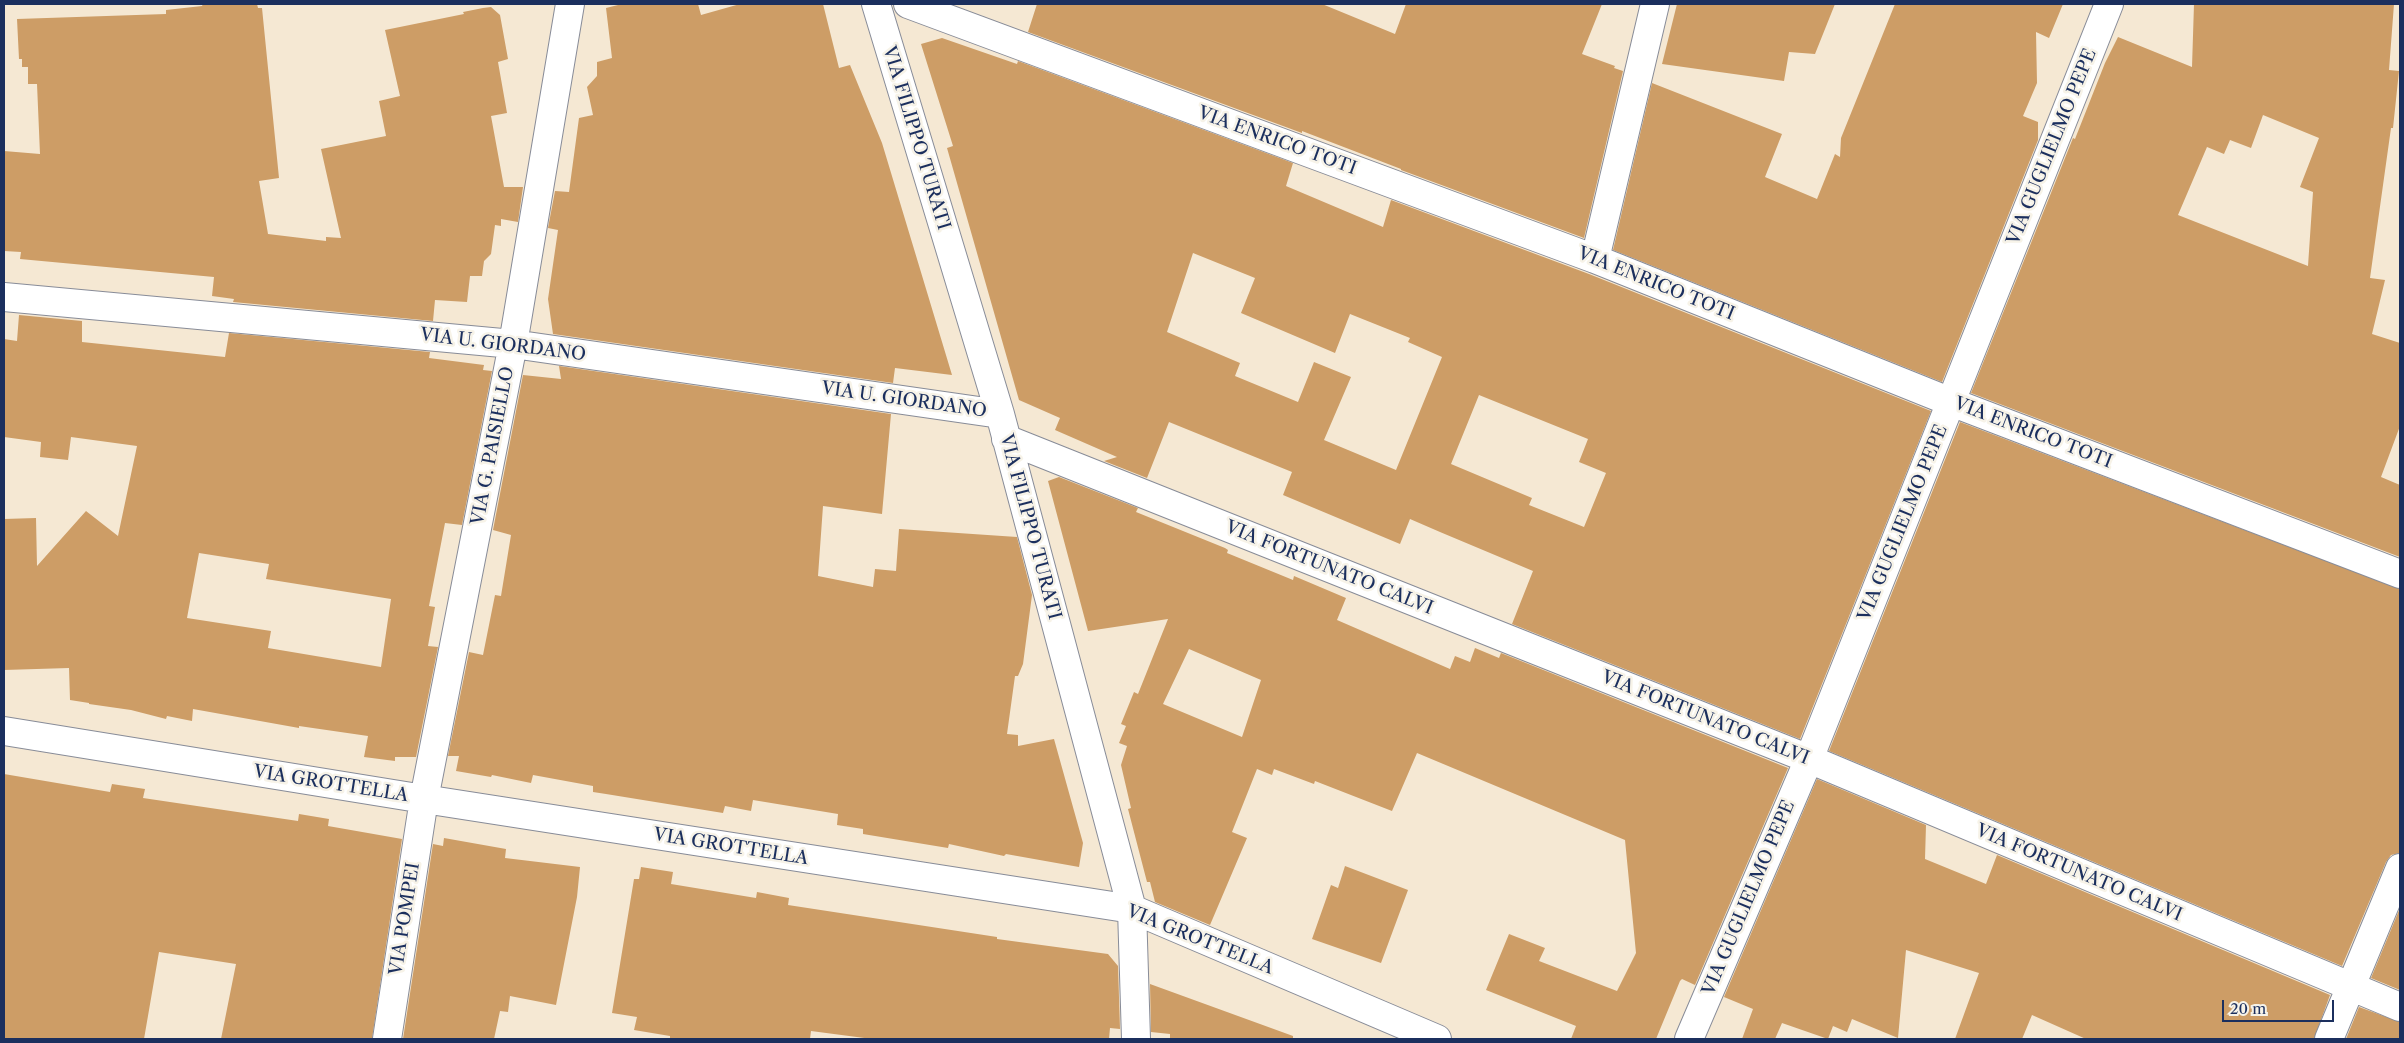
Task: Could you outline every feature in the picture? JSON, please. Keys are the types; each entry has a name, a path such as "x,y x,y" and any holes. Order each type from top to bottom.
{"street":[{"name":"VIA G. PAISIELLO","path":"424,799 513,344 570,4"},
{"name":"VIA FILIPPO TURATI","path":"876,4 1003,427 1132,909 1136,1039"},
{"name":"VIA ENRICO TOTI","path":"908,4 1595,259 1951,402 2400,574"},
{"path":"1595,259 1655,4"},
{"name":"VIA GUGLIELMO PEPE","path":"1688,1039 1809,759 2109,4"},
{"name":"VIA U. GIORDANO","path":"4,297 513,344 1003,427"},
{"name":"VIA FORTUNATO CALVI","path":"1003,427 1809,759 2400,1007"},
{"name":"VIA GROTTELLA","path":"4,731 424,799 1132,909 1437,1039"},
{"name":"VIA POMPEI","path":"387,1039 424,799"},
{"path":"2329,1039 2400,868"}],"building":[{"path":"203,4 257,4 258,8 262,8 279,178 259,181 268,234 326,241 326,237 341,238 321,149 386,136 379,101 400,96 385,30 464,14 463,12 483,8 491,7 500,15 508,59 498,62 507,113 491,116 504,187 523,187 518,222 501,219 501,226 495,225 491,254 484,261 482,276 470,276 467,302 435,300 433,321 233,302 234,299 212,296 214,277 20,259 21,252 4,251 4,151 40,154 37,84 28,84 28,67 22,67 22,59 19,59 17,19 166,14 166,10 202,6"},
{"path":"622,4 698,4 701,15 740,4 823,4 839,68 850,65 882,143 952,375 895,368 893,383 553,334 548,299 558,230 548,228 555,191 569,192 579,118 593,115 587,87 597,76 597,62 612,58 606,8"},
{"path":"1037,4 1322,4 1395,34 1406,4 1602,4 1582,54 1615,66 1614,68 1623,71 1584,238 1302,131 1302,133 1028,32"},
{"path":"1677,4 1835,4 1815,54 1789,52 1784,81 1662,64"},
{"path":"1895,4 2063,4 2049,38 2036,32 2037,83 2023,116 2038,122 2038,140 1942,382 1613,250 1652,83 1782,134 1765,177 1817,199 1835,154 1840,157 1841,138"},
{"path":"2194,4 2394,4 2389,70 2399,71 2393,128 2391,128 2370,278 2385,280 2372,334 2400,343 2400,426 2381,477 2400,485 2400,557 1971,393 2073,138 2075,139 2105,63 2118,37 2192,67","holes":["2263,115 2319,138 2300,187 2313,192 2308,266 2178,215 2207,147 2224,154 2230,140 2251,148"]},
{"path":"942,38 1017,64 1018,61 1293,163 1286,186 1383,227 1391,200 1589,274 1931,411 1800,739 1512,624 1533,571 1410,519 1400,544 1283,495 1292,472 1169,422 1147,478 1104,461 1117,457 1055,430 1060,418 1019,400 947,148 953,146 921,44","holes":["1193,253 1255,278 1241,313 1335,353 1350,314 1410,338 1408,342 1442,357 1396,470 1324,440 1351,377 1314,362 1298,402 1235,376 1240,363 1167,332","1479,395 1588,439 1579,462 1606,473 1584,527 1529,505 1532,498 1451,464"]},
{"path":"19,315 82,321 82,342 225,357 229,333 430,352 429,358 484,365 483,370 492,371 462,525 445,523 429,606 435,607 428,646 438,647 416,757 395,757 395,761 364,757 368,736 299,726 299,728 193,709 192,721 167,716 166,719 131,710 70,700 69,668 4,670 4,519 36,518 37,566 86,511 118,536 137,446 71,437 68,460 40,457 41,442 4,437 4,339 17,341","holes":["199,553 269,564 266,579 391,599 381,667 268,648 271,631 187,618"]},
{"path":"559,366 891,414 882,514 823,506 818,576 873,587 875,569 896,571 899,529 1017,537 1032,595 1023,664 1018,676 1015,676 1007,734 1018,735 1018,746 1054,739 1083,843 1079,867 1006,854 1004,856 949,844 948,848 863,834 863,829 837,825 838,814 753,800 751,811 725,806 723,813 593,792 593,786 533,775 531,783 492,775 491,777 456,771 459,756 448,756 469,652 483,655 495,595 501,596 511,535 493,530 523,375 561,379"},
{"path":"1960,422 2400,589 2400,853 2391,855 2386,862 2342,966 1829,751"},
{"path":"1059,477 1138,508 1136,512 1225,548 1228,550 1227,553 1293,580 1294,576 1346,598 1337,620 1450,669 1455,656 1470,662 1475,648 1499,658 1501,653 1788,768 1695,985 1682,979 1680,981 1656,1039 1571,1039 1576,1026 1486,990 1509,934 1545,948 1539,961 1617,991 1636,953 1625,840 1417,753 1392,811 1315,781 1314,784 1274,769 1272,775 1257,769 1232,832 1247,838 1210,925 1155,902 1150,882 1147,882 1128,809 1131,808 1121,765 1127,746 1119,743 1126,726 1121,724 1134,692 1138,694 1168,619 1088,631 1048,481","holes":["1189,649 1261,680 1242,737 1163,704"]},
{"path":"4,774 110,792 112,784 145,789 143,798 298,821 299,814 329,819 328,826 402,839 372,1039 221,1039 236,964 159,952 144,1039 4,1039"},
{"path":"1817,779 1926,825 1925,859 1986,884 1997,855 2330,995 2314,1039 2086,1039 2032,1015 2022,1039 1955,1039 1979,973 1906,950 1898,1038 1852,1019 1847,1032 1833,1026 1828,1039 1782,1023 1775,1039 1742,1039 1753,1009 1724,997"},
{"path":"444,838 506,849 505,858 580,867 577,897 556,1005 510,996 508,1012 500,1011 494,1039 403,1039 433,844 443,846"},
{"path":"1345,866 1408,890 1381,963 1312,939 1331,885 1338,888"},
{"path":"641,867 673,872 671,884 756,898 757,892 789,898 788,905 997,937 997,939 1108,954 1118,966 1120,1029 1110,1028 1109,1039 872,1039 811,1031 810,1039 670,1039 670,1036 634,1030 637,1017 612,1013 634,879 639,879"},
{"path":"2400,908 2400,990 2371,978"},
{"path":"1150,984 1293,1036 1293,1039 1170,1039 1170,1034 1151,1032"},
{"path":"2359,1007 2400,1022 2400,1039 2346,1039"}]}
